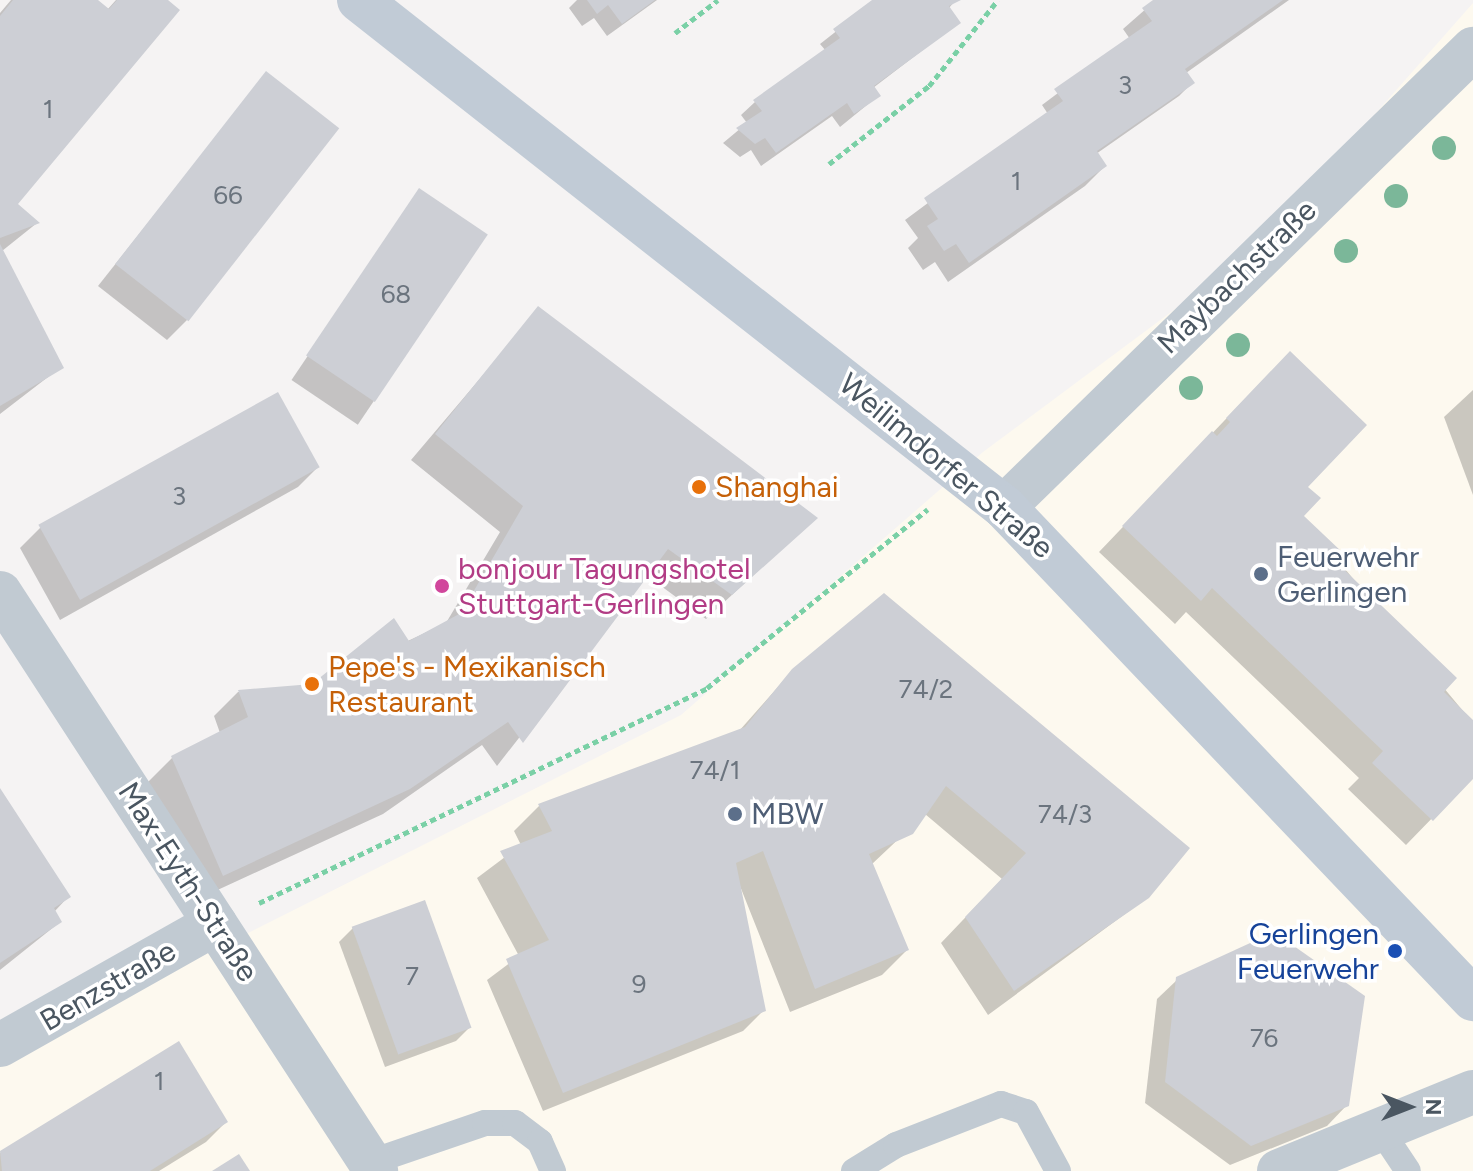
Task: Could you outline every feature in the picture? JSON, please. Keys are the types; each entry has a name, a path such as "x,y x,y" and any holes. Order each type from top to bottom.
{"main road":[{"name":"Weilimdorfer Straße","path":"359,0 1004,507 1473,999"}],"street":[{"name":"Maybachstraße","path":"1004,507 1473,49"},
{"name":"Max-Eyth-Straße","path":"0,593 374,1167"},
{"name":"Benzstraße","path":"0,1045 215,924"},
{"path":"1279,1171 1473,1092"}],"lane":[{"path":"854,1171 896,1145 1001,1104 1026,1112 1058,1171"},
{"path":"374,1167 485,1123 515,1123 540,1142 553,1171"},
{"path":"1380,1129 1408,1171"}],"path":[{"path":"675,33 718,0"},
{"path":"829,164 929,86 998,0"},
{"path":"215,924 707,688 901,537 964,473"}],"shaded area":[{"path":"1473,3 1473,1171 0,1171 0,1058 681,715 983,452 1257,248"}],"building":[{"path":"13,0 98,0 109,9 117,0 168,0 180,10 18,204 40,223 0,238 0,16"},
{"path":"587,0 655,0 622,24 608,5 597,14"},
{"path":"872,0 961,0 949,6 961,23 874,86 881,96 854,114 847,103 776,153 765,138 755,144 736,128 762,111 753,100 840,38 833,29"},
{"path":"1153,0 1283,0 1185,69 1195,83 1097,151 1107,166 969,263 956,244 944,251 927,226 938,219 924,198 1063,101 1054,89 1152,21 1142,8"},
{"path":"266,71 339,128 188,321 115,264"},
{"path":"419,188 488,234 375,402 306,355"},
{"path":"0,244 64,368 0,406"},
{"path":"538,306 818,518 732,595 668,549 523,743 508,722 410,789 223,876 171,756 248,717 238,690 312,684 394,618 409,641 461,613 523,506 435,434"},
{"name":"Feuerwehr Gerlingen","path":"1290,351 1367,425 1308,487 1321,498 1304,516 1342,552 1334,560 1457,678 1444,692 1473,720 1473,779 1433,821 1372,763 1383,751 1212,588 1201,601 1122,526 1212,431 1217,436 1230,422 1226,418"},
{"path":"278,392 320,467 80,600 38,525"},
{"path":"884,593 1190,848 1149,898 1014,991 965,917 1026,853 946,786 913,834 869,854 909,950 815,989 763,851 736,863 766,1011 563,1093 506,959 549,940 500,851 552,831 538,804 745,727 792,669"},
{"path":"0,788 71,897 54,908 62,922 0,963"},
{"path":"425,900 472,1028 398,1054 352,927"},
{"path":"1274,932 1365,996 1349,1106 1251,1146 1165,1082 1176,977"},
{"path":"179,1041 228,1122 150,1171 2,1171 0,1151"},
{"path":"239,1154 250,1171 212,1171"}],"place":[{"name":"Shanghai","path":"699,487"},
{"name":"Feuerwehr Gerlingen","path":"1261,574"},
{"name":"bonjour Tagungshotel Stuttgart-Gerlingen","path":"442,586"},
{"name":"Pepe's - Mexikanisch Restaurant","path":"312,684"},
{"name":"MBW","path":"735,814"},
{"name":"Gerlingen Feuerwehr","path":"1395,951"}]}
